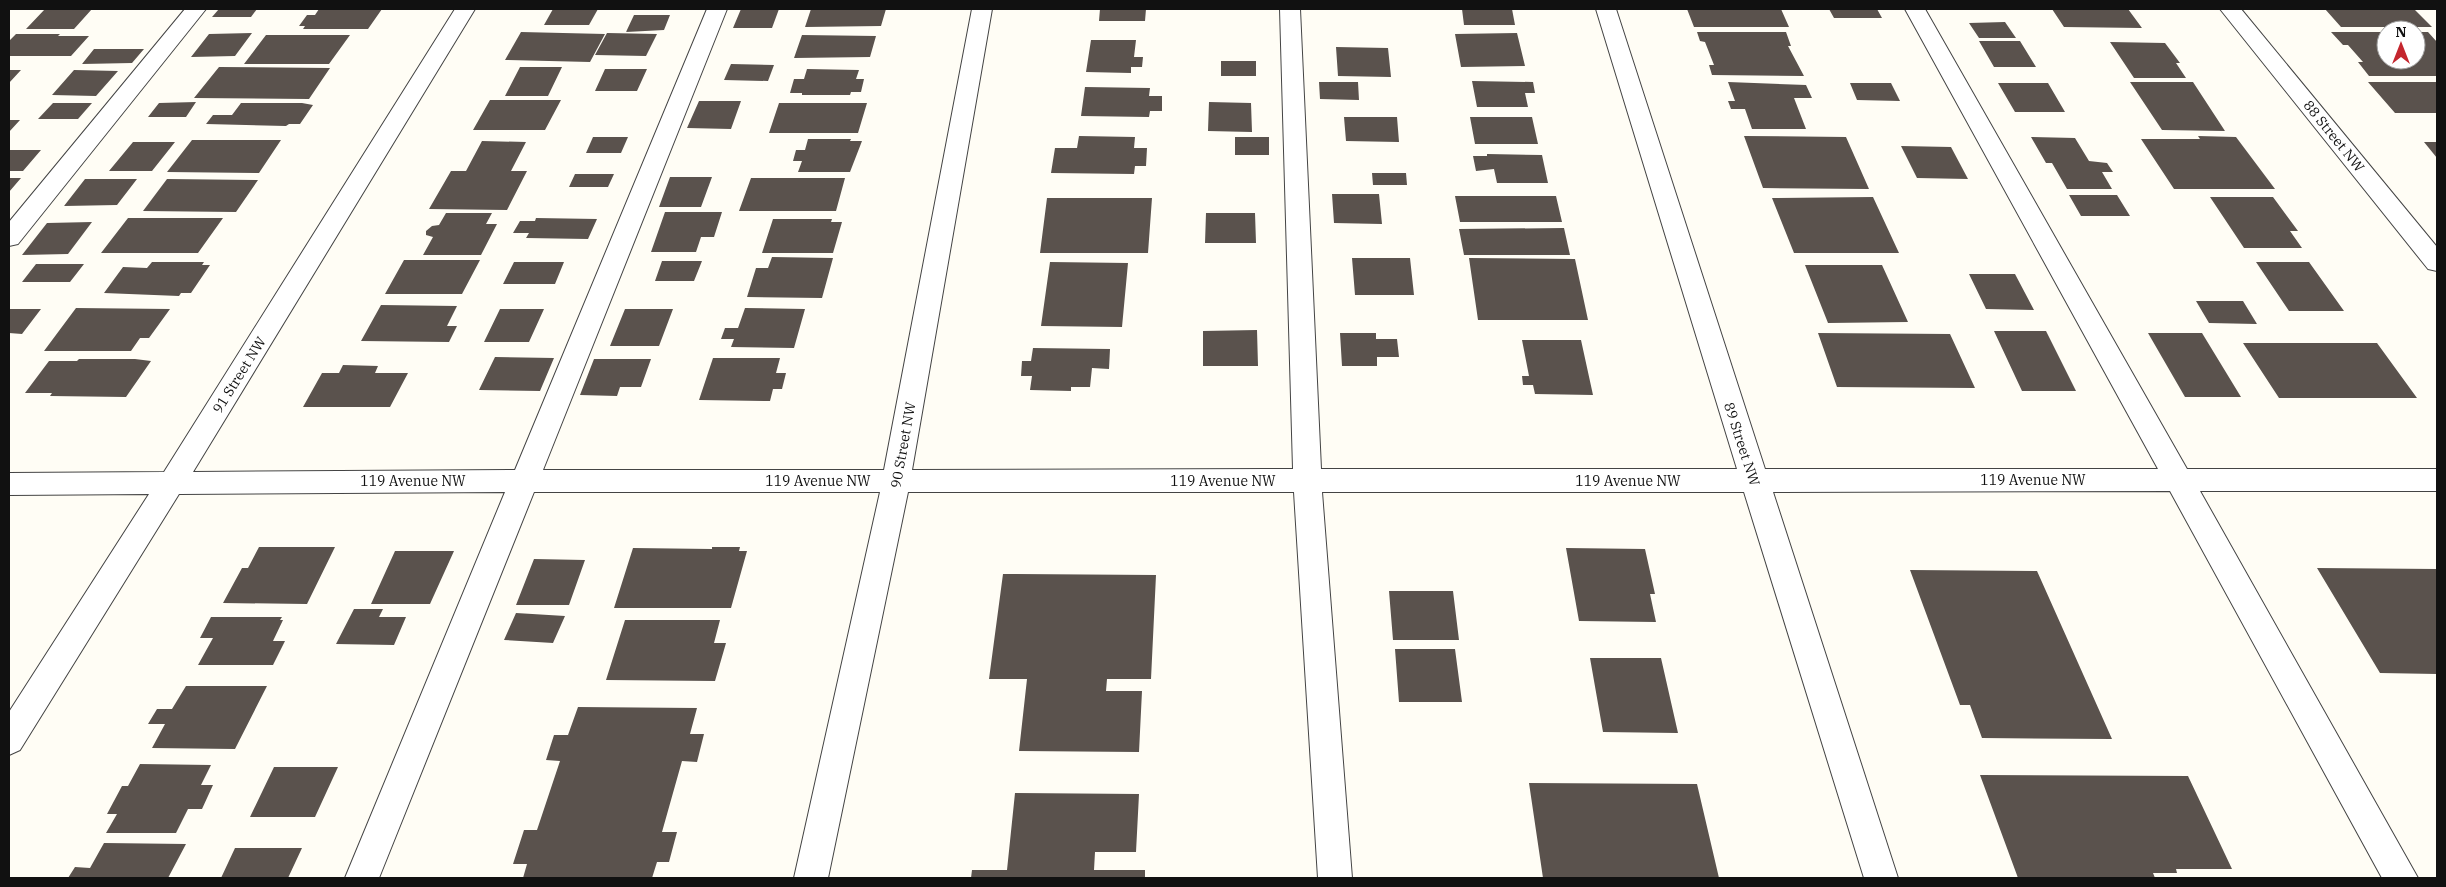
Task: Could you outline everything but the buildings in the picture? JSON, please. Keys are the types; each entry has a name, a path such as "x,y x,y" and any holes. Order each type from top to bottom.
{"street":[{"path":"9,238 196,9"},
{"name":"91 Street NW","path":"9,740 173,482 465,9"},
{"path":"362,878 716,9"},
{"name":"90 Street NW","path":"811,878 896,481 982,9"},
{"path":"1290,9 1307,481 1335,878"},
{"name":"89 Street NW","path":"1606,9 1754,480 1782,560 1881,878"},
{"path":"1915,9 2401,878"},
{"name":"88 Street NW","path":"2230,9 2437,263"},
{"name":"119 Avenue NW","path":"9,484 524,481 2437,480"}]}
